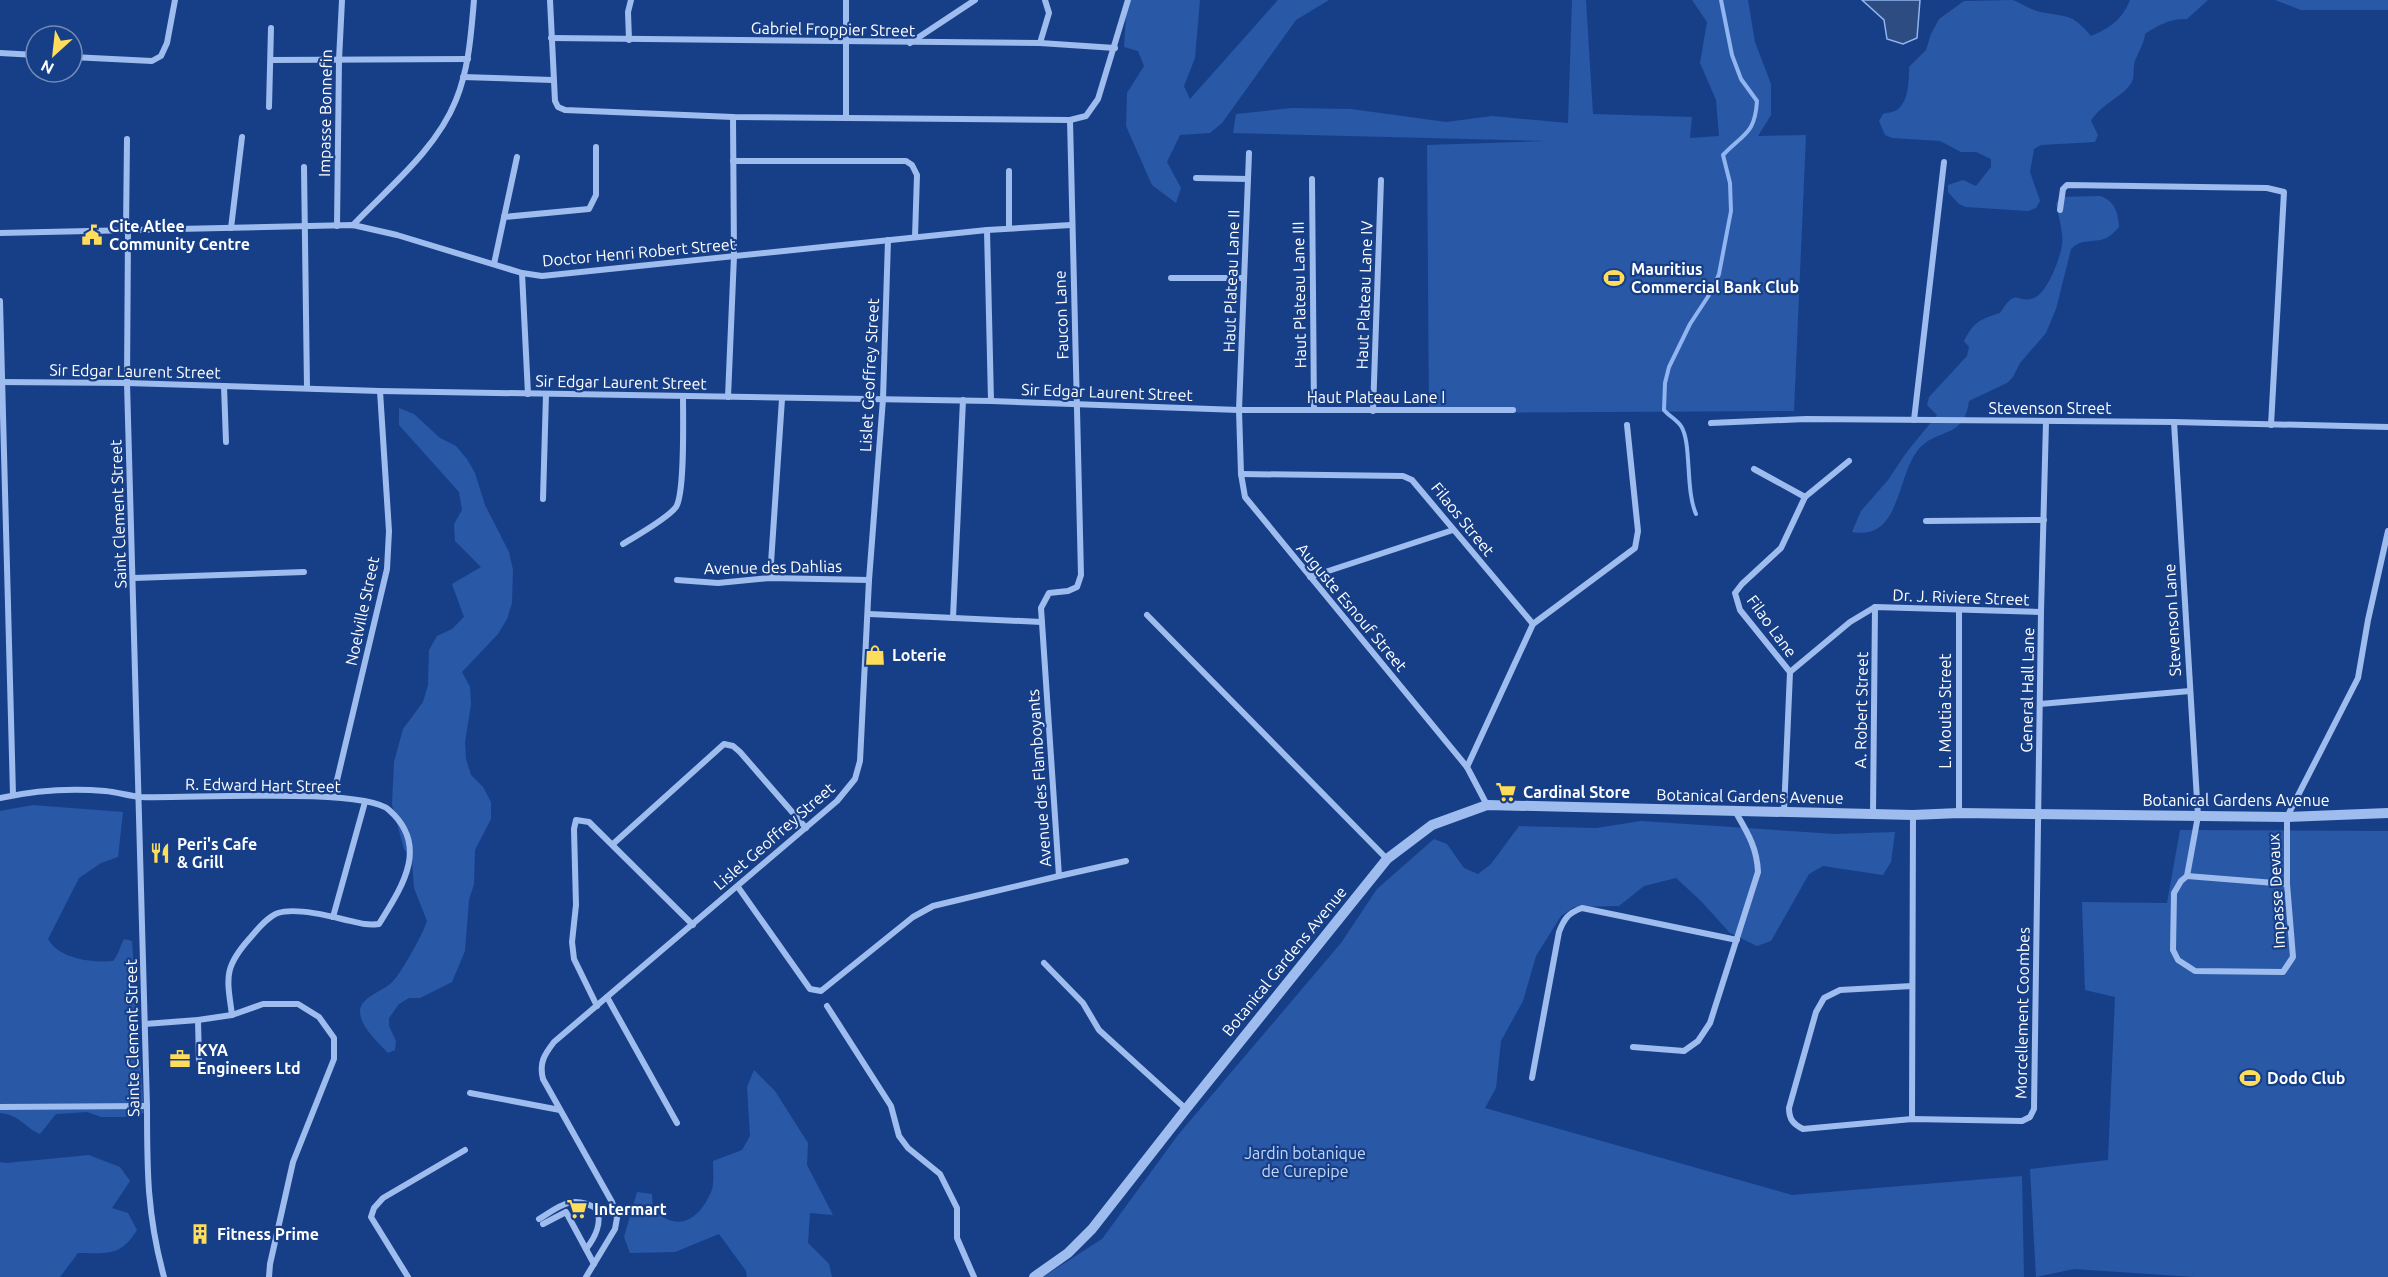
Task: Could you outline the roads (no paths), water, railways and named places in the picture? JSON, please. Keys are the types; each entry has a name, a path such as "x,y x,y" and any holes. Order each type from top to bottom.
{"street":[{"path":"84,58 152,61 161,56 167,43 176,0"},
{"name":"Impasse Bonnefin","path":"337,226 342,0"},
{"path":"353,225 444,126 456,100 468,58 474,0"},
{"path":"550,0 552,80 555,101 558,107 565,110 733,117 1070,120 1080,119 1092,111 1098,99 1128,0"},
{"path":"629,40 628,12 631,0"},
{"path":"846,0 846,117"},
{"path":"910,43 975,0"},
{"path":"1040,44 1049,13 1045,0"},
{"path":"269,107 271,28"},
{"name":"Gabriel Froppier Street","path":"551,38 1040,44 1115,48"},
{"path":"0,53 24,54"},
{"path":"271,60 468,58"},
{"path":"463,77 552,80"},
{"path":"728,397 734,256 733,117"},
{"path":"1070,120 1071,225"},
{"path":"231,228 242,137"},
{"name":"Saint Clement Street","path":"127,138 127,382 139,797"},
{"path":"504,217 589,209 596,195 596,147"},
{"name":"Haut Plateau Lane II","path":"1239,410 1249,153"},
{"path":"494,264 517,157"},
{"path":"733,161 906,161 912,165 917,175 915,237"},
{"path":"1914,420 1944,162"},
{"path":"304,167 307,388"},
{"path":"1009,171 1009,228"},
{"path":"1196,178 1248,179"},
{"name":"Haut Plateau Lane III","path":"1312,179 1314,411"},
{"name":"Haut Plateau Lane IV","path":"1373,411 1381,180"},
{"path":"2060,210 2063,189 2067,185 2267,188 2284,192 2271,425"},
{"name":"Doctor Henri Robert Street","path":"0,233 353,225 375,229 522,273 542,276 987,230 1071,225"},
{"name":"Faucon Lane","path":"1071,225 1077,404"},
{"path":"987,230 991,400"},
{"name":"Lislet Geoffrey Street","path":"586,1277 615,1229 617,1218 612,1202 543,1079 541,1062 554,1042 806,828 846,792 855,779 860,760 869,580 883,399 888,240"},
{"path":"522,273 528,394"},
{"path":"1172,278 1244,278"},
{"path":"0,301 2,507 13,795"},
{"name":"Sir Edgar Laurent Street","path":"1,382 127,382 380,391 782,399 991,400 1239,410"},
{"path":"224,386 226,442"},
{"name":"Noelville Street","path":"333,797 387,569 389,531 380,391"},
{"path":"543,499 546,394"},
{"path":"623,544 650,528 676,507 681,489 683,396"},
{"path":"770,578 782,399"},
{"path":"953,618 963,400"},
{"name":"Avenue des Flamboyants","path":"738,887 810,989 816,991 828,987 913,917 933,906 1059,876 1041,608 1049,593 1068,591 1077,587 1081,575 1077,404"},
{"name":"Haut Plateau Lane I","path":"1239,410 1514,410"},
{"name":"Auguste Esnouf Street","path":"1239,410 1241,474 1245,497 1467,767 1487,806"},
{"name":"Stevenson Street","path":"1711,423 1806,419 2174,422 2388,428"},
{"name":"General Hall Lane","path":"2039,814 2046,422"},
{"name":"Stevenson Lane","path":"2174,422 2198,816"},
{"path":"1467,767 1533,624 1635,548 1638,531 1628,425"},
{"name":"Filao Lane","path":"1790,672 1740,610 1735,593 1781,548 1805,497 1849,461"},
{"path":"1754,469 1805,497"},
{"name":"Filaos Street","path":"1241,474 1403,476 1412,480 1533,624"},
{"path":"1926,522 2044,520"},
{"path":"1310,577 1453,530"},
{"name":"Impasse Devaux","path":"2198,816 2187,876 2174,893 2173,950 2178,960 2195,971 2283,972 2293,957 2287,884 2287,817 2358,678 2388,531"},
{"path":"134,578 304,572"},
{"name":"Avenue des Dahlias","path":"677,579 718,583 770,578 869,580"},
{"name":"Dr. J. Riviere Street","path":"1790,672 1850,622 1875,608 2041,612"},
{"name":"A. Robert Street","path":"1873,814 1875,608"},
{"name":"L. Moutia Street","path":"1959,610 1959,813"},
{"path":"868,614 1042,621"},
{"path":"1147,615 1387,859"},
{"path":"1784,812 1790,672"},
{"path":"2040,704 2190,692"},
{"path":"613,844 724,744 733,746 740,752 806,828"},
{"name":"R. Edward Hart Street","path":"0,798 13,795 105,791 139,797 333,797 376,803 388,808 401,823 411,843 412,853 407,870 379,924 366,926 333,917"},
{"name":"Sainte Clement Street","path":"139,797 148,1204 164,1277"},
{"path":"232,1015 228,987 229,969 236,954 261,927 276,914 287,912 333,917 365,802"},
{"name":"Botanical Gardens Avenue","path":"1034,1277 1068,1253 1092,1229 1185,1109 1387,859 1432,825 1487,806 1912,815 1959,813 2287,817 2388,813"},
{"path":"1633,1047 1684,1051 1698,1041 1710,1023 1758,872 1754,844 1734,811"},
{"name":"Morcellement Coombes","path":"1912,986 1840,990 1824,998 1816,1012 1789,1108 1789,1117 1795,1125 1803,1129 1912,1119 2022,1121 2030,1117 2034,1109 2039,814"},
{"path":"1912,815 1912,1119"},
{"path":"597,1006 574,959 572,942 576,906 574,829 576,820 589,822 693,925"},
{"path":"1059,876 1126,861"},
{"path":"2187,876 2287,884"},
{"path":"1532,1078 1559,932 1564,919 1572,911 1582,908 1737,940"},
{"path":"1044,963 1083,1003 1099,1030 1185,1109"},
{"path":"608,997 676,1123"},
{"path":"145,1024 232,1015 263,1004 298,1004 319,1017 334,1038 334,1059 293,1162 269,1277"},
{"path":"827,1005 891,1106 899,1136 908,1148 940,1174 957,1208 957,1238 974,1277"},
{"path":"198,1020 199,1062"},
{"path":"470,1093 560,1110"},
{"path":"0,1107 147,1106"},
{"path":"408,1277 375,1228 371,1217 374,1208 383,1198 465,1150"},
{"path":"586,1249 598,1225 597,1209 575,1200 564,1204 541,1222 566,1212 594,1264"}],"waterway":[{"path":"1696,514 1684,434 1681,426 1664,410 1665,383 1669,367 1690,324 1713,289 1719,274 1731,211 1730,183 1723,155 1751,127 1757,101 1741,79 1732,55 1721,0"}],"place":[{"name":"Cite Atlee Community Centre","path":"92,235"},
{"name":"Mauritius Commercial Bank Club","path":"1614,278"},
{"name":"Loterie","path":"875,655"},
{"name":"Cardinal Store","path":"1506,792"},
{"name":"Peri's Cafe & Grill","path":"160,853"},
{"name":"KYA Engineers Ltd","path":"180,1059"},
{"name":"Dodo Club","path":"2250,1078"},
{"name":"Intermart","path":"577,1209"},
{"name":"Fitness Prime","path":"200,1234"}],"park label":[{"name":"Jardin botanique de Curepipe","path":"1305,1162"}]}
